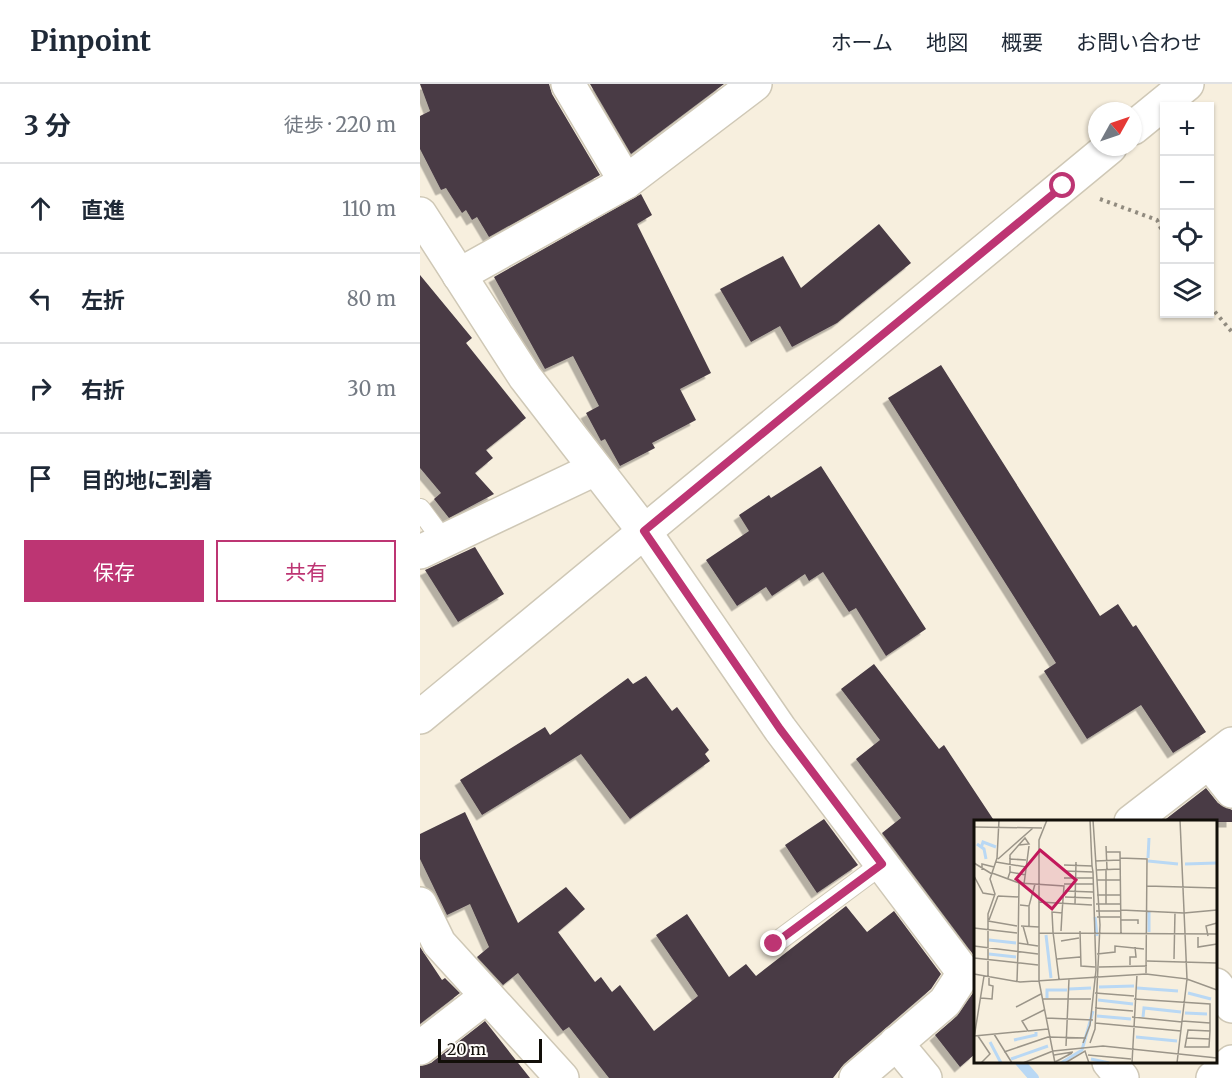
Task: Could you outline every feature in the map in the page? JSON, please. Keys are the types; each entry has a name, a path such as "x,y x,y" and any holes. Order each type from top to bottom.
{"street":[{"path":"568,84 626,182"},
{"path":"459,275 626,182 755,84"},
{"path":"1142,121 1186,84"},
{"path":"420,717 1099,156"},
{"path":"420,214 525,377 644,531 780,729 882,864 970,965 945,1002 856,1078"},
{"path":"432,546 596,469"},
{"path":"1134,820 1220,753 1232,791"},
{"path":"420,904 439,942 562,1078"},
{"path":"1217,987 1232,1006"},
{"path":"420,1048 488,996"},
{"path":"896,1043 925,1078"},
{"path":"1213,1078 1232,1062"},
{"path":"1110,1063 1122,1078"}],"lane":[{"path":"420,509 432,546"},
{"path":"774,944 882,864"}],"path":[{"path":"1063,186 1157,220 1160,226"},
{"path":"1214,312 1232,332"}],"building":[{"path":"420,84 549,84 552,94 600,175 489,237 477,217 472,220 466,210 462,213 446,188 441,190 420,149 420,116 430,111"},
{"path":"590,84 724,84 631,154"},
{"path":"641,194 652,215 637,224 711,373 680,389 696,420 652,443 655,448 620,466 605,439 601,441 586,413 599,406 573,356 545,369 494,277"},
{"path":"879,224 911,263 837,323 792,347 780,326 751,342 720,289 783,256 801,288"},
{"path":"420,275 472,338 466,343 526,418 486,450 493,458 475,473 494,494 449,518 434,499 441,493 420,468"},
{"path":"941,365 1100,616 1118,604 1133,627 1136,625 1206,732 1173,753 1141,705 1087,739 1044,671 1056,663 888,398"},
{"path":"821,466 926,629 886,656 856,608 849,612 823,572 809,581 805,574 772,596 766,587 737,606 706,560 749,531 739,515 769,495 771,498"},
{"path":"475,547 504,594 458,622 425,570"},
{"path":"874,664 939,749 944,745 994,820 974,820 974,956 882,833 901,818 856,759 880,740 841,689"},
{"path":"646,676 672,711 677,707 709,750 705,754 710,761 630,819 581,754 482,815 460,780 545,727 550,735 628,678 633,684"},
{"path":"1206,788 1218,803 1232,810 1232,822 1165,820"},
{"path":"465,812 518,923 566,887 585,909 558,932 595,982 601,977 612,992 620,985 654,1031 698,996 656,935 687,914 729,977 746,964 756,976 846,906 867,932 894,911 941,974 931,989 844,1064 833,1078 609,1078 569,1027 563,1031 518,973 503,985 477,957 489,947 470,904 447,915 420,859 420,834"},
{"path":"824,819 858,865 817,893 785,845"},
{"path":"420,947 442,980 445,978 460,993 420,1024"},
{"path":"974,991 974,1055 960,1067 935,1035 957,1016"},
{"path":"485,1021 530,1078 420,1078 420,1066 431,1063"}],"waterway":[{"path":"1021,1063 1034,1078"}],"route":[{"path":"774,944 882,864 780,729 644,531 1063,186"}]}
